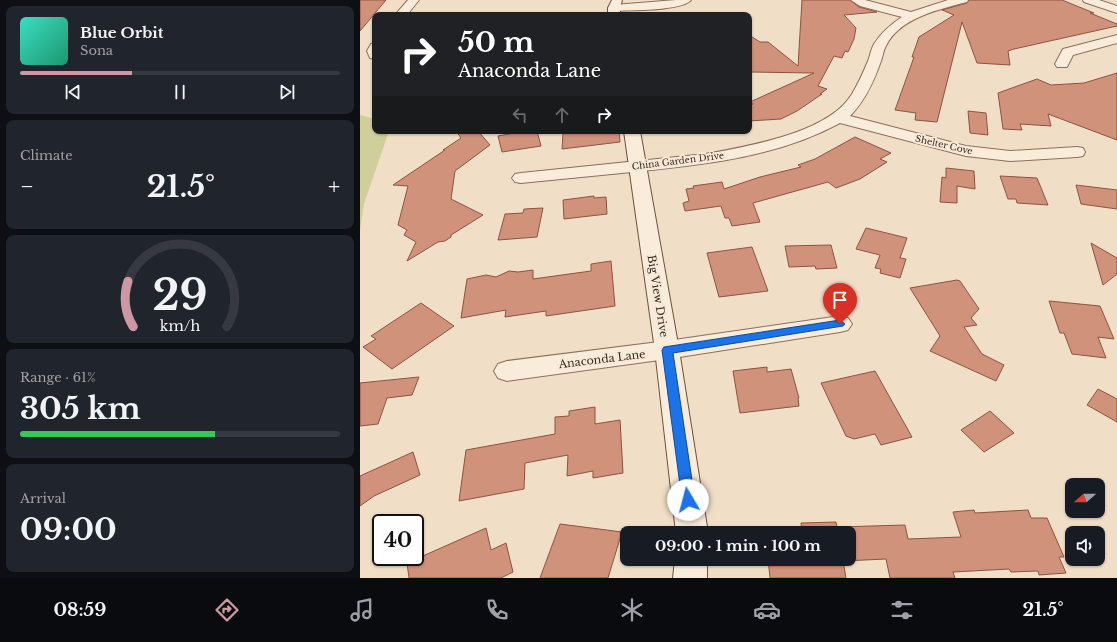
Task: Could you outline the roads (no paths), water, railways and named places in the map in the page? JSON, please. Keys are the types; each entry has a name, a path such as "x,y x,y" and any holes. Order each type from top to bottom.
{"street":[{"path":"404,12 414,0"},
{"path":"615,8 676,4 686,0"},
{"path":"856,0 864,4 912,16"},
{"name":"China Garden Drive","path":"521,178 706,159 736,153 806,134 838,118 846,112 862,90 881,43 895,27 912,16 932,8 962,0"},
{"path":"1088,0 1117,10"},
{"path":"1062,64 1068,52 1117,39"},
{"name":"Shelter Cove","path":"838,118 966,151 1010,156 1077,152"},
{"name":"Big View Drive","path":"632,134 667,350 691,526"},
{"name":"Anaconda Lane","path":"507,371 667,350 840,324"},
{"path":"690,578 691,566"}]}
